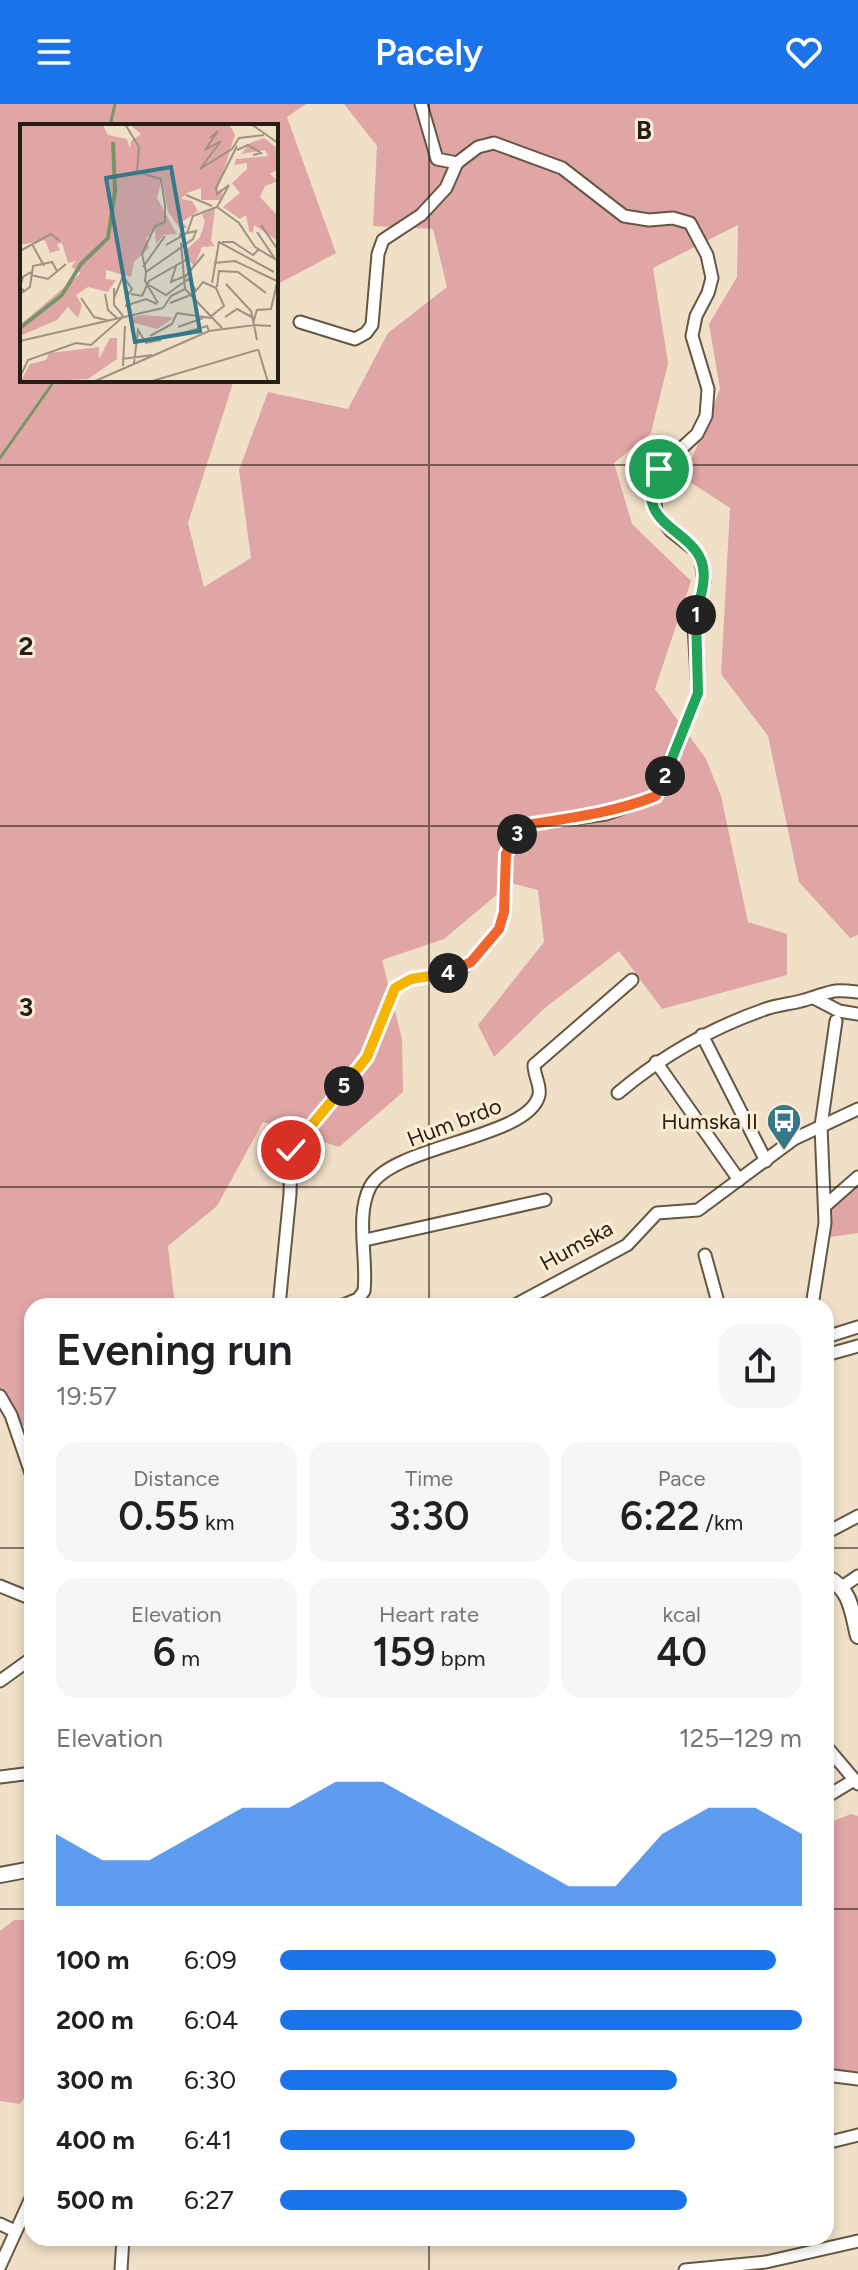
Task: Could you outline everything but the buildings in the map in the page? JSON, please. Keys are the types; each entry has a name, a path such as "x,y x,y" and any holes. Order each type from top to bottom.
{"street":[{"path":"421,104 437,159 457,163"},
{"path":"280,1298 291,1150 367,1057 395,988 411,979 459,970 471,962 499,929 504,912 506,854 512,839 526,825 606,814 656,796 690,720 698,693 694,626 704,582 702,566 695,550 671,531 656,512 652,495 653,479 659,469 697,434 706,416 708,389 692,336 696,316 712,278 701,238 690,223 673,218 649,220 624,216 603,203 579,178 494,143 478,147 457,163 446,188 421,215 383,240 378,254 372,325 366,333 355,339 300,322"},
{"name":"Hum brdo","path":"359,1298 364,1291 365,1204 374,1181 396,1165 513,1122 533,1106 539,1089 534,1065 632,980"},
{"path":"618,1093 656,1062 702,1035 766,1009 814,998 828,989 858,992"},
{"path":"814,998 839,1011 858,1014"},
{"path":"814,1298 822,1257 825,1206 821,1126 836,1021"},
{"path":"702,1035 766,1161"},
{"path":"656,1062 739,1180"},
{"name":"Humska","path":"528,1298 627,1245 657,1213 698,1210 794,1139 858,1109"},
{"path":"825,1206 858,1177"},
{"path":"365,1240 545,1200"},
{"path":"705,1255 717,1298"},
{"path":"834,1334 858,1327"},
{"path":"834,1353 858,1346"},
{"path":"0,1396 11,1415 24,1453"},
{"path":"834,1529 858,1516"},
{"path":"842,1587 858,1576"},
{"path":"834,1582 849,1597 858,1636"},
{"path":"0,1586 24,1596"},
{"path":"0,1681 24,1664"},
{"path":"834,1756 856,1782 834,1793"},
{"path":"0,1777 24,1774"},
{"path":"0,1875 24,1870"},
{"path":"834,2076 858,2079"},
{"path":"834,2141 858,2135"},
{"path":"0,2266 24,2212"},
{"path":"0,2224 15,2231"},
{"path":"685,2270 766,2262 858,2241"},
{"path":"121,2270 122,2246"}],"shaded area":[{"path":"0,104 306,104 287,117 336,253 278,284 278,124 20,124 20,382 233,382 188,523 204,587 251,558 239,470 268,392 348,409 388,333 447,287 433,229 373,226 377,146 344,104 858,104 858,935 850,938 799,882 768,736 721,674 730,508 684,478 720,389 709,324 737,277 738,225 653,268 668,363 651,433 614,463 632,524 691,581 655,689 706,759 721,796 748,922 787,934 787,975 662,1009 619,951 545,1008 494,1057 478,1025 544,942 538,890 511,883 444,939 382,960 402,1039 403,1092 339,1147 263,1122 217,1206 168,1246 174,1298 24,1298 24,1427 0,1399"},
{"path":"858,1183 858,1233 824,1238 826,1220 833,1205 843,1193"},
{"path":"851,1814 858,1816 858,2072 834,2070 834,1821"},
{"path":"14,1920 24,1920 24,2098 20,2104 0,2101 0,1931"}],"waterway":[{"path":"110,124 115,104"},
{"path":"0,458 54,382"}],"place":[{"name":"Humska II","path":"784,1152"}],"route":[{"path":"291,1150 367,1057 395,988 411,979 459,970 471,962 499,929 504,912 506,854 512,839 526,825 606,814 656,796 690,720 698,693 694,626 704,582 701,560 695,550 671,531 656,512 652,495 653,479 659,469"}]}
